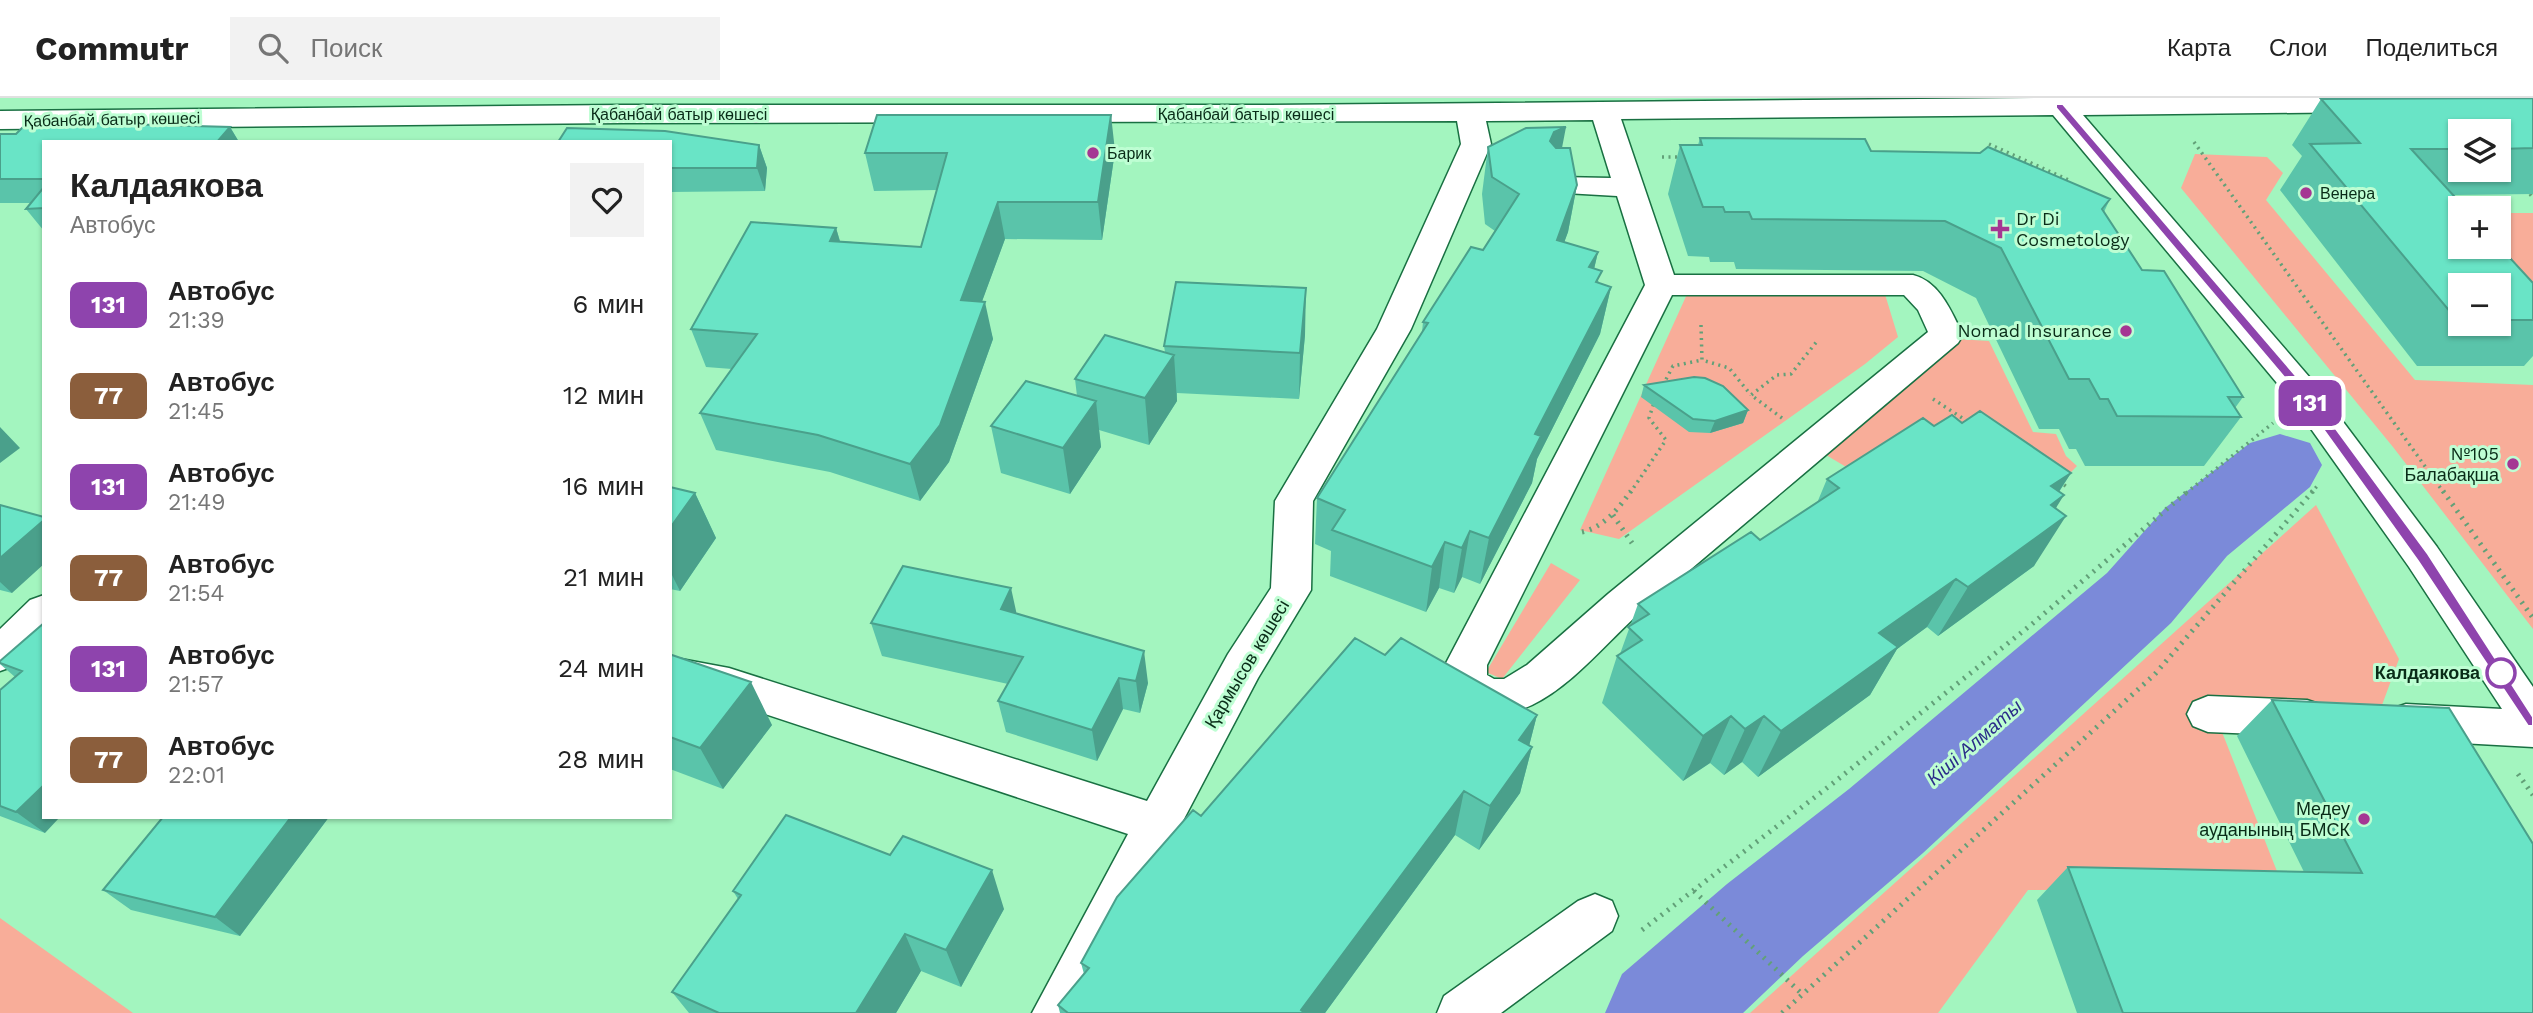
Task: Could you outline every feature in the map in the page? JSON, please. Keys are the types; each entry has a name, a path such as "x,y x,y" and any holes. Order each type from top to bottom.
{"street":[{"name":"Қабанбай батыр көшесі","path":"0,120 538,106 1336,106 1604,111 1732,104 2245,101 2398,104"},
{"path":"2055,102 2299,387 2423,557 2533,721"},
{"path":"507,140 538,106"},
{"name":"Қармысов көшесі","path":"1056,1013 1243,666 1291,590 1294,501 1394,329 1476,144 1445,108"},
{"path":"1604,111 1661,285 1466,665 1467,683 1483,695 1500,697 1515,694 1535,682 1596,626 1946,335 1932,305 1913,285 1661,285"},
{"path":"1559,186 1629,187"},
{"path":"0,654 42,613"},
{"path":"672,674 729,685 1157,824"},
{"path":"2208,714 2533,729"},
{"path":"1461,1013 1595,916"}],"path":[{"path":"2194,142 2533,618"},
{"path":"1986,143 2030,165 2080,184"},
{"path":"1661,157 1687,157"},
{"path":"1701,325 1702,360"},
{"path":"1751,395 1777,375 1791,374 1818,340"},
{"path":"1534,530 1589,532 1613,515 1666,440 1648,418 1673,366 1702,360 1729,368 1751,395 1816,443"},
{"path":"1897,376 1977,428"},
{"path":"1639,932 2032,624 2146,524 2274,422"},
{"path":"2057,480 2068,488"},
{"path":"1782,1013 1800,992 2155,674 2319,484"},
{"path":"1694,891 1800,992"}],"shaded area":[{"path":"2195,154 2267,157 2283,173 2266,200 2415,380 2533,385 2533,629 2393,447 2181,188"},
{"path":"2511,213 2533,213 2533,331 2511,301 2511,273 2481,273 2469,259 2511,259"},
{"path":"1884,291 1898,337 1865,364 1619,539 1580,530 1688,292"},
{"path":"1957,339 1989,341 2033,432 2056,434 2066,456 2077,466 2037,507 1868,480 1821,452"},
{"path":"2316,505 2399,659 2375,724 2220,727 2284,889 2028,890 1938,1013 1750,1013"},
{"path":"1551,563 1580,580 1502,679 1486,672"},
{"path":"0,918 133,1013 0,1013"}],"building":[{"path":"2533,98 2533,148 2511,149 2511,119 2448,119 2448,149 2411,149 2454,196 2448,196 2448,259 2511,259 2533,283 2533,320 2511,320 2511,273 2448,273 2448,309 2310,144 2360,143 2321,99"},
{"path":"877,115 1111,115 1098,202 998,202 961,300 985,302 940,425 910,464 818,435 700,413 757,334 691,329 751,222 836,228 830,241 921,247 947,153 865,153"},
{"path":"87,121 85,123 230,127 219,140 42,140 42,179 0,179 0,134 16,134 28,122"},
{"path":"1566,127 1554,132 1550,141 1556,148 1570,148 1577,185 1557,240 1598,252 1589,267 1602,271 1596,282 1611,287 1535,434 1541,436 1489,538 1470,531 1462,548 1445,542 1432,567 1332,530 1345,510 1317,498 1428,323 1423,322 1471,247 1483,250 1519,194 1492,177 1488,147 1526,128"},
{"path":"567,128 665,131 759,145 757,168 672,168 672,140 559,140"},
{"path":"1700,138 1865,139 1871,151 1980,153 1988,147 2110,199 2102,209 2142,270 2164,271 2243,397 2228,397 2241,417 2117,416 2108,399 2100,399 2089,379 2069,379 2001,248 1945,221 1752,219 1749,212 1725,212 1723,207 1703,207 1680,145 1702,145"},
{"path":"42,189 42,208 26,209"},
{"path":"1176,282 1306,288 1300,353 1164,346"},
{"path":"1105,335 1174,355 1145,398 1075,379"},
{"path":"1694,377 1705,378 1723,386 1748,410 1715,421 1693,419 1644,385"},
{"path":"1026,381 1096,401 1063,448 991,426"},
{"path":"1980,411 2071,473 2051,486 2064,495 2051,505 2066,516 1968,587 1956,579 1879,633 1898,647 1781,731 1764,716 1745,729 1731,716 1703,736 1617,656 1642,640 1628,627 1649,614 1638,604 1751,532 1760,540 1839,488 1827,479 1923,418 1934,426 1952,415 1962,423"},
{"path":"672,487 695,493 672,525"},
{"path":"0,505 42,516 42,522 0,558"},
{"path":"903,566 1011,588 1001,609 1144,651 1136,681 1119,678 1092,730 998,701 1023,657 871,623"},
{"path":"42,625 42,787 16,812 0,806 0,690 22,671 0,661"},
{"path":"1355,638 1385,655 1401,638 1537,715 1519,740 1532,747 1490,806 1464,791 1301,1010 1305,1013 1068,1013 1058,1005 1089,968 1081,963 1117,897 1193,810 1201,816"},
{"path":"672,655 751,682 700,748 672,738"},
{"name":"Медеу ауданының БМСК","path":"2272,700 2449,708 2533,844 2533,1013 2123,1013 2068,867 2362,873"},
{"path":"786,815 890,855 903,836 992,870 946,950 905,934 856,1013 719,1013 672,992 741,895 733,891"},
{"path":"161,819 289,819 215,917 103,890"}],"waterway":[{"name":"Кіші Алматы","path":"1662,1013 1765,920 1886,821 2139,598 2196,532 2280,465"}],"bus line":[{"name":"131","path":"2060,106 2299,387 2423,557 2533,721"}],"place":[{"name":"Барик","path":"1093,153"},
{"name":"Венера","path":"2306,193"},
{"name":"Dr Di Cosmetology","path":"2000,229"},
{"name":"Nomad Insurance","path":"2126,331"},
{"name":"№105 Балабақша","path":"2513,464"},
{"name":"Калдаякова","path":"2501,673"},
{"name":"Медеу ауданының БМСК","path":"2364,819"}]}
